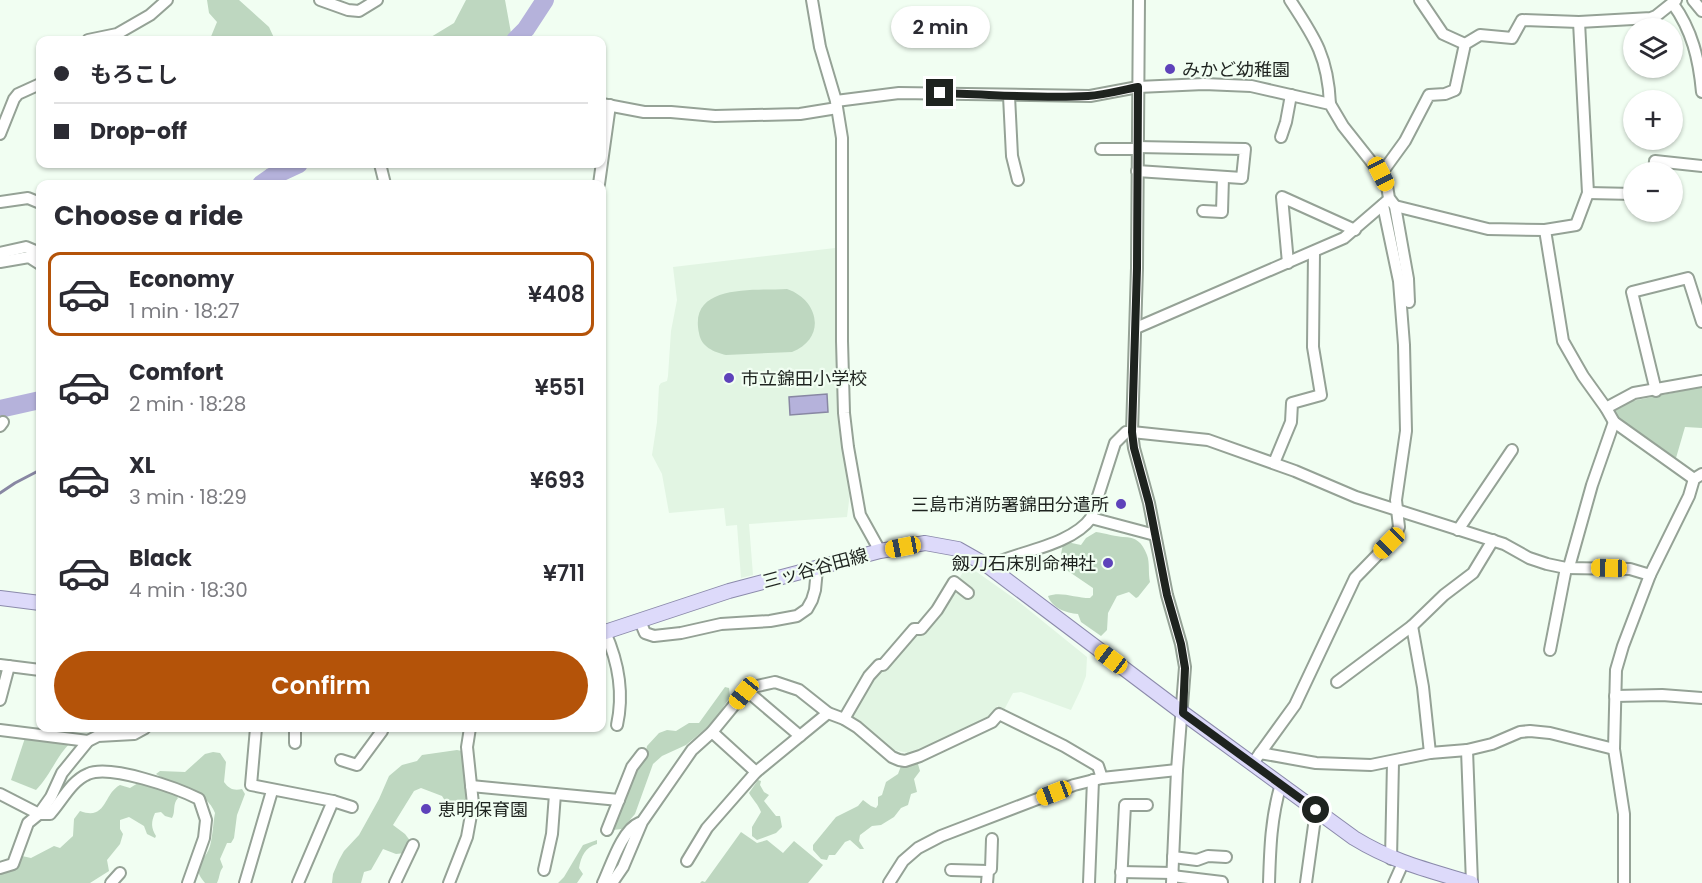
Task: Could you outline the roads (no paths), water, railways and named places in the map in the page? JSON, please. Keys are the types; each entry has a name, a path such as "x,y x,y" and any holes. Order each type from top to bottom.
{"main road":[{"name":"三ッ谷谷田線","path":"606,632 729,591 880,551 925,543 958,549 988,566 1183,713 1257,758 1281,784 1354,838 1434,878 1471,883"},
{"path":"0,598 36,602"}],"street":[{"path":"106,36 117,34 150,15 167,0"},
{"path":"320,0 348,10 359,11 376,0"},
{"path":"812,0 820,47 836,105 843,150 842,341 844,413 848,447 860,515 880,551"},
{"path":"1139,0 1136,328 1132,432 1185,668 1172,877"},
{"path":"1257,758 1295,705 1355,578 1396,534 1399,527 1396,500 1406,431 1404,345 1399,281 1387,186 1381,174 1343,126 1330,104 1328,73 1315,37 1290,0"},
{"path":"1420,0 1443,34 1465,44"},
{"path":"1693,0 1702,11"},
{"path":"1381,174 1405,141 1428,95 1445,94 1455,90 1465,44 1480,35 1512,38 1522,20 1579,22 1651,18 1674,2 1692,37 1702,92"},
{"path":"1389,203 1488,229 1545,230 1576,225 1588,193 1579,22"},
{"path":"606,105 644,112 723,116 800,114 899,93 1090,96 1138,87 1204,84 1249,86 1330,104"},
{"path":"0,134 14,99 18,94 36,86"},
{"path":"1281,136 1291,95"},
{"path":"1009,96 1012,156 1018,180"},
{"path":"1101,149 1245,149 1242,178 1137,171"},
{"path":"1683,164 1702,166"},
{"path":"1203,211 1222,212 1223,177"},
{"path":"1588,193 1623,194"},
{"path":"1288,263 1282,197 1355,230"},
{"path":"0,202 27,198 36,201"},
{"path":"1136,328 1344,238 1389,203"},
{"path":"1389,203 1408,279 1409,302"},
{"path":"1545,230 1563,340 1583,376 1614,422 1698,476 1650,575 1616,669 1614,749 1624,814 1624,883"},
{"path":"0,253 26,248 36,252"},
{"path":"1274,463 1291,422 1292,403 1321,395 1313,347 1314,252"},
{"path":"0,262 28,257 36,262"},
{"path":"1656,391 1632,292 1688,278 1702,322"},
{"path":"1606,408 1634,393 1656,391 1702,381"},
{"path":"1550,650 1568,568 1592,485 1614,422"},
{"path":"988,566 1081,530 1091,518 1115,443 1126,432 1132,432 1208,440 1274,463 1356,497 1493,540 1529,558 1568,568 1629,569 1650,575"},
{"path":"1458,530 1512,450"},
{"path":"1091,518 1155,535"},
{"path":"1337,682 1412,626 1444,595 1473,573 1493,540"},
{"path":"640,621 645,633 654,636 681,633 721,624 770,621 797,616 807,609 812,600 817,569"},
{"path":"844,719 869,676 879,665 883,665 915,629 921,629 938,610 954,582 968,593"},
{"path":"1412,626 1423,687 1430,753"},
{"path":"606,638 615,654 620,683 620,715 617,725"},
{"path":"0,700 5,666 36,670"},
{"path":"612,883 623,867 642,822 692,750 712,732 747,691 762,684 775,682 799,690 828,713 844,719 874,740 892,757 905,761 992,722 999,714 1098,766 1089,883"},
{"path":"747,691 800,736"},
{"path":"1615,696 1651,695 1702,698"},
{"path":"687,861 707,828 756,772 828,713"},
{"path":"0,730 88,741"},
{"path":"1257,758 1340,765 1371,765 1430,753 1467,750 1530,730 1614,749"},
{"path":"0,868 13,864 28,823 39,814 51,797 62,773 88,741 112,732"},
{"path":"122,732 134,734 138,732"},
{"path":"256,732 251,785 272,791 333,801 352,807"},
{"path":"295,743 296,732"},
{"path":"342,760 357,765 380,732"},
{"path":"449,883 467,837 473,804 467,747 470,732"},
{"path":"712,732 756,772"},
{"path":"1467,750 1471,883"},
{"path":"607,830 632,767 642,754"},
{"path":"1393,762 1397,861 1394,883"},
{"path":"889,883 903,861 918,848 941,836 1074,784 1097,779 1177,770"},
{"path":"0,794 39,814 50,814 73,784 87,774 97,771 149,780 190,794 199,799 206,820 204,838 188,883"},
{"path":"1269,883 1271,827 1281,784"},
{"path":"471,786 619,800"},
{"path":"245,883 272,791"},
{"path":"544,870 552,834 555,795"},
{"path":"298,883 333,801"},
{"path":"1147,805 1125,805 1121,878 1172,877 1222,882"},
{"path":"1306,883 1316,810"},
{"path":"603,883 620,844 635,825 642,822"},
{"path":"987,883 988,871 991,869 992,839"},
{"path":"395,883 413,845"},
{"path":"1173,857 1197,860 1208,856 1226,857"},
{"path":"951,870 988,871"},
{"path":"111,883 120,873"}],"water":[{"path":"827,394 828,412 790,415 789,397"}],"waterway":[{"path":"519,36 545,0"},
{"path":"267,180 290,168"},
{"path":"0,409 36,401"},
{"path":"0,493 36,472"}],"place":[{"name":"みかど幼稚園","path":"1170,69"},
{"name":"市立錦田小学校","path":"729,378"},
{"name":"三島市消防署錦田分遣所","path":"1121,504"},
{"name":"劔刀石床別命神社","path":"1108,563"},
{"name":"恵明保育園","path":"426,809"}]}
